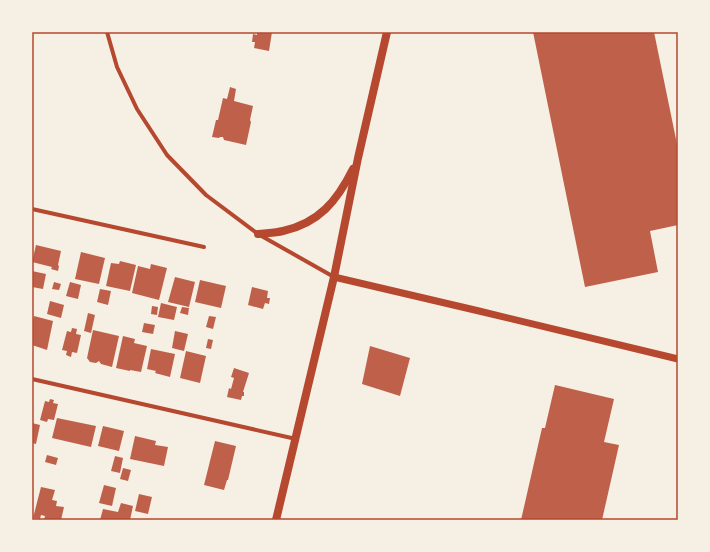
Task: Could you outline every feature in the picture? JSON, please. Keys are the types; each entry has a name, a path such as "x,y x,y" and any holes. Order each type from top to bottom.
{"main road":[{"path":"276,520 334,276 358,158 387,32"},
{"path":"258,234 282,231 303,225 322,214 335,200 347,182 358,158"}],"street":[{"path":"107,32 117,68 137,109 167,155 206,196 258,234 334,276 678,359"},
{"path":"32,209 204,247"},
{"path":"32,379 296,438"}],"building":[{"path":"257,32 272,32 269,51 254,48 255,42 252,42 253,34 257,35"},
{"path":"533,32 654,32 678,149 678,225 650,231 658,272 585,287"},
{"path":"230,87 236,89 234,101 253,106 246,145 224,140 223,137 212,137 223,98 227,99"},
{"path":"36,245 61,251 58,271 51,269 52,267 32,262"},
{"path":"81,252 105,258 99,284 75,279"},
{"path":"120,261 136,265 130,291 106,286 111,263 119,264"},
{"path":"151,264 167,268 159,300 132,293 138,266 150,269"},
{"path":"32,271 46,274 43,289 32,287"},
{"path":"175,277 195,282 189,307 168,302"},
{"path":"200,280 226,286 221,308 195,302"},
{"path":"54,282 61,284 59,290 52,289"},
{"path":"70,282 81,285 78,299 66,296"},
{"path":"252,287 268,291 267,298 270,298 269,304 265,303 263,309 248,305"},
{"path":"100,289 111,291 108,305 97,302"},
{"path":"50,301 64,305 61,318 47,314"},
{"path":"161,303 177,307 174,320 158,317"},
{"path":"152,306 158,307 157,315 151,314"},
{"path":"182,307 189,308 188,315 180,313"},
{"path":"88,313 95,315 91,333 84,331"},
{"path":"34,316 53,321 47,350 32,345 32,323"},
{"path":"209,316 216,317 213,329 206,327"},
{"path":"144,323 155,325 153,334 142,332"},
{"path":"72,328 77,329 76,334 81,335 77,353 72,352 71,357 66,355 67,351 62,350 67,331 71,332"},
{"path":"93,330 119,336 112,367 101,364 99,361 96,363 90,362 87,358"},
{"path":"175,331 188,334 184,351 172,348"},
{"path":"123,336 135,339 134,343 147,346 141,372 116,368"},
{"path":"208,339 213,340 211,349 206,348"},
{"path":"370,346 410,358 400,396 362,384"},
{"path":"151,349 175,354 170,377 147,369"},
{"path":"186,351 206,356 200,383 180,378"},
{"path":"234,368 249,373 243,392 244,396 242,396 241,400 227,397 229,388 231,389 234,378 231,377"},
{"path":"555,385 614,399 604,442 619,445 602,520 521,520 542,428 545,428"},
{"path":"50,399 54,400 53,403 58,404 54,420 48,419 47,422 40,420 45,401 49,402"},
{"path":"57,418 96,426 91,447 52,438"},
{"path":"32,423 40,425 36,444 32,443"},
{"path":"103,426 124,431 119,451 98,446"},
{"path":"135,436 156,441 155,445 168,447 164,466 130,459"},
{"path":"215,441 236,446 228,480 224,490 204,485"},
{"path":"47,455 58,458 56,465 45,462"},
{"path":"115,456 123,458 120,473 111,471"},
{"path":"123,468 131,470 128,481 120,479"},
{"path":"104,485 116,488 112,506 99,503"},
{"path":"41,487 55,490 52,500 57,501 56,506 64,507 61,520 44,520 45,516 41,515 40,519 33,518"},
{"path":"139,494 152,497 148,514 135,511"},
{"path":"121,503 133,506 130,520 100,520 103,509 118,512"}]}
